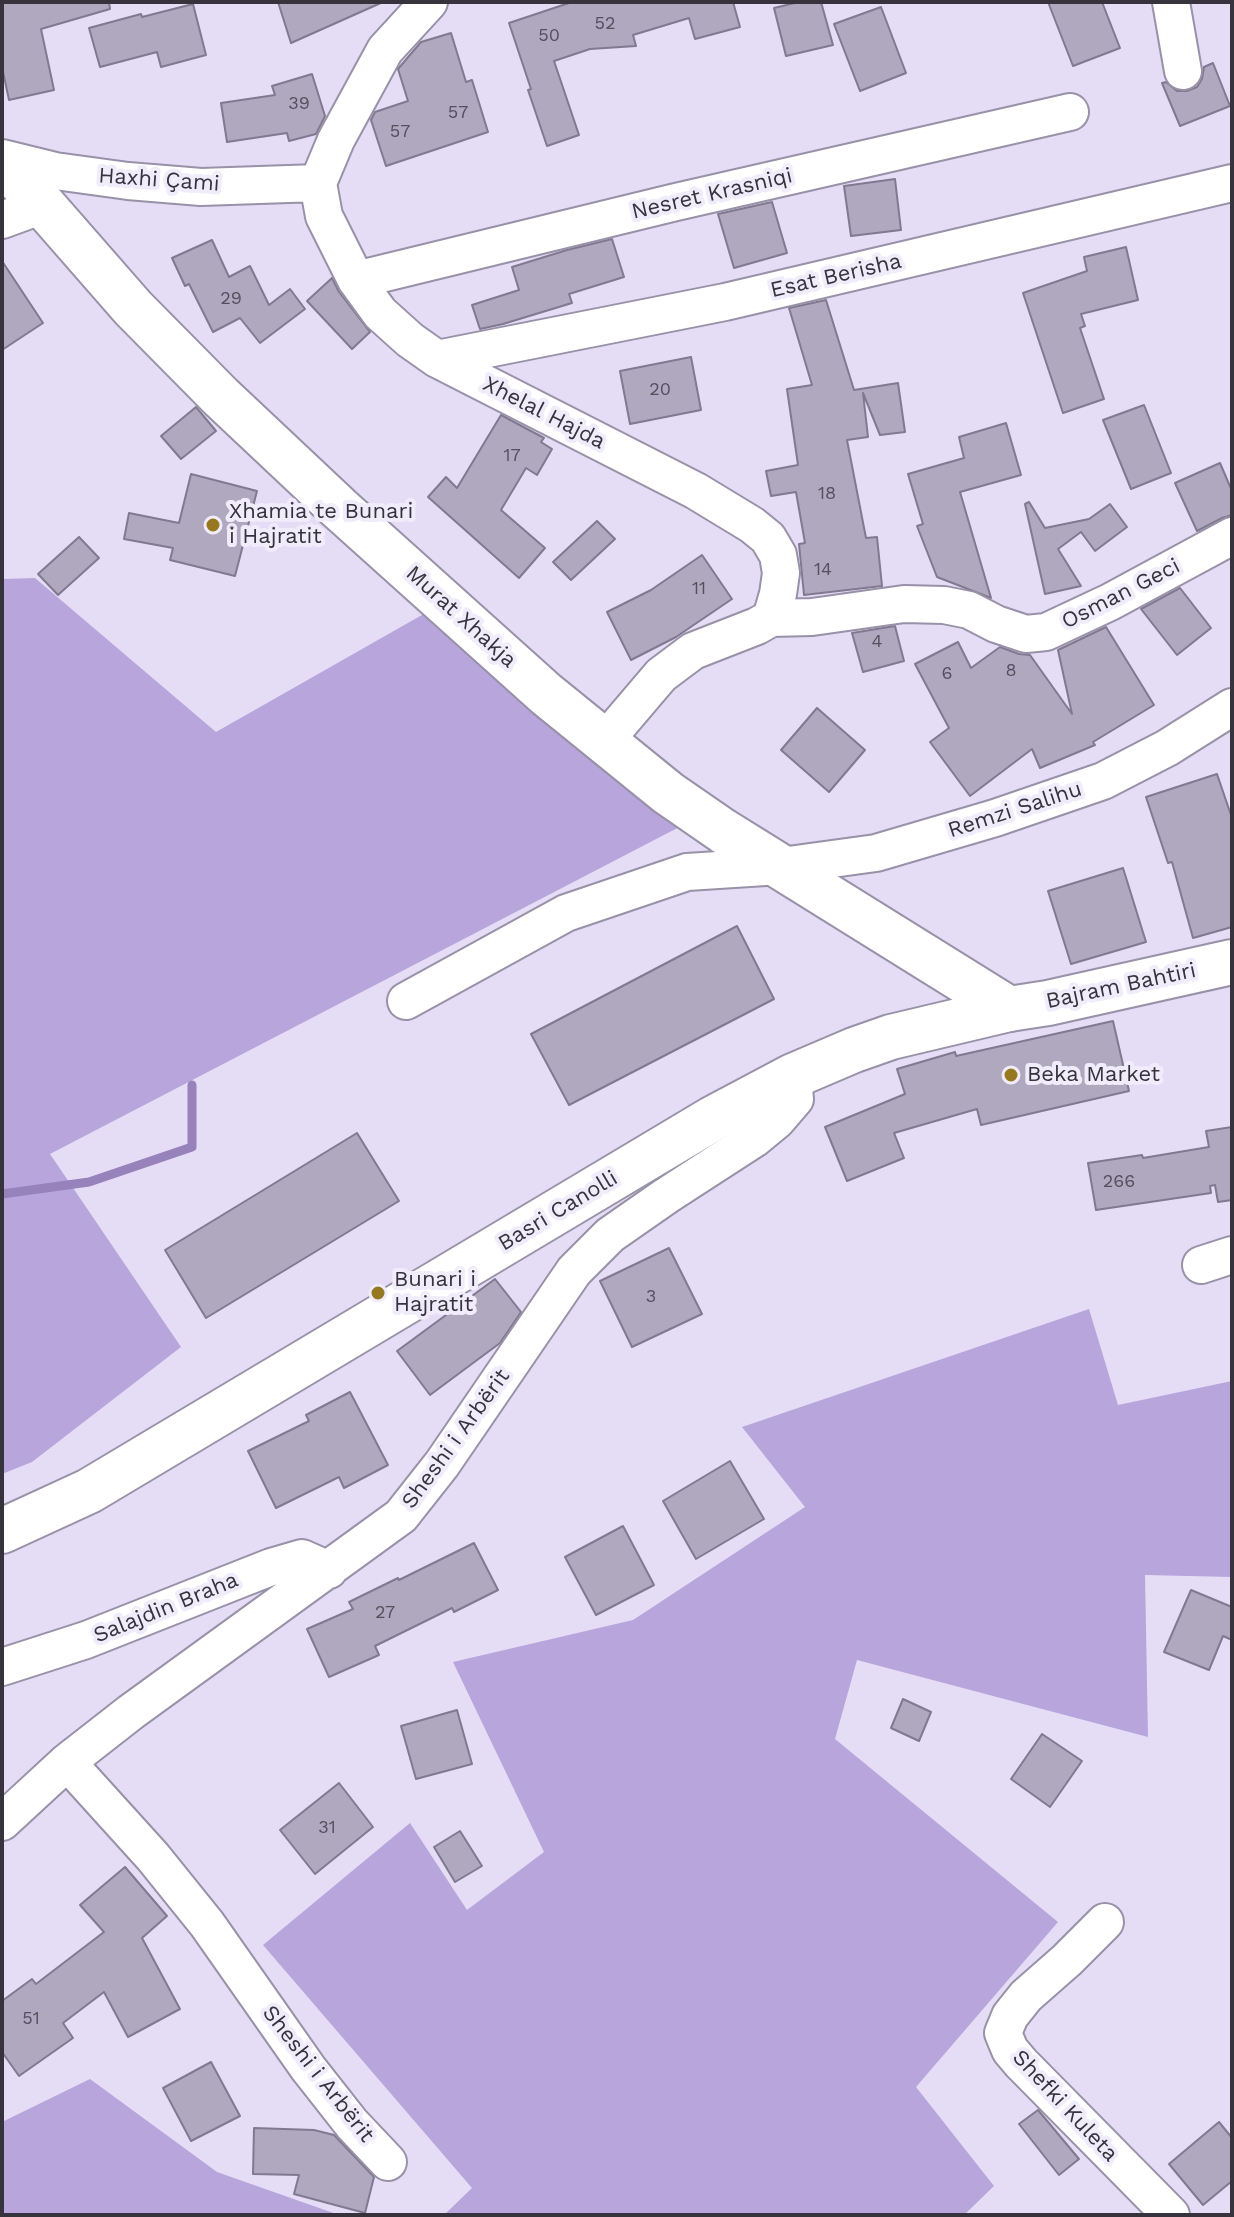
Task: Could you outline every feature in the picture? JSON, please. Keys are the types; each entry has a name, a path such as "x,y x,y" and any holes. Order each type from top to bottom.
{"main road":[{"name":"Murat Xhakja","path":"2,160 133,308 221,397 534,683 679,801 1009,1009"},
{"name":"Bajram Bahtiri","path":"1009,1009 1232,962"},
{"name":"Basri Canolli","path":"2,1531 89,1491 667,1146 793,1076 891,1037 1009,1009"}],"street":[{"path":"318,183 336,140 385,50 429,2"},
{"path":"1171,2 1183,71"},
{"name":"Nesret Krasniqi","path":"356,280 676,202 1070,112"},
{"name":"Haxhi Çami","path":"2,160 128,181 201,187 318,183"},
{"name":"Xhelal Hajda","path":"318,183 324,216 356,280 380,313 410,340 437,359 696,491 768,538 778,555 781,573 771,618"},
{"name":"Esat Berisha","path":"437,359 725,302 1232,183"},
{"path":"2,220 43,205"},
{"name":"Osman Geci","path":"771,618 812,617 904,604 944,605 969,610 996,624 1026,634 1046,632 1110,602 1232,536"},
{"path":"604,742 661,675 693,651 771,618"},
{"name":"Remzi Salihu","path":"781,866 876,853 995,818 1103,781 1167,748 1232,707"},
{"path":"406,1001 566,913 687,872 781,866"},
{"name":"Sheshi i Arbërit","path":"2,1822 67,1762 144,1702 401,1516 442,1464 574,1271 610,1235 754,1139 777,1120 795,1099 793,1076"},
{"name":"Salajdin Braha","path":"2,1667 86,1640 271,1567 302,1558 329,1570"},
{"name":"Sheshi i Arbërit","path":"67,1762 153,1857 207,1924 308,2068 352,2124 388,2162"},
{"name":"Shefki Kuleta","path":"1105,1922 1026,1996 1010,2016 1003,2033 1010,2050 1021,2063 1171,2215"}],"shaded area":[{"path":"35,578 216,732 436,607 687,823 50,1154 181,1347 32,1462 2,1474 2,579"},
{"path":"1089,1309 1118,1405 1232,1381 1232,1577 1145,1575 1148,1737 857,1660 835,1739 1058,1922 916,2087 994,2186 964,2215 444,2215 472,2188 263,1945 410,1823 467,1910 544,1852 453,1662 633,1620 805,1507 742,1427"},
{"path":"90,2079 217,2172 339,2215 2,2215 2,2122"}],"building":[{"path":"2,2 109,2 110,9 41,29 54,90 9,100 2,67"},
{"path":"278,2 383,2 291,43"},
{"path":"572,2 733,2 740,27 695,39 689,18 633,35 636,46 590,49 554,61 579,135 547,146 509,23"},
{"path":"799,2 821,2 833,45 786,56 774,8"},
{"path":"1048,2 1102,2 1120,48 1073,66"},
{"path":"193,4 206,55 161,67 157,52 100,67 89,28"},
{"path":"881,7 906,73 860,91 834,24"},
{"path":"451,33 466,82 472,80 488,132 386,166 371,120 375,112 408,101 398,69 421,42"},
{"path":"1213,63 1230,106 1180,126 1162,83 1166,82 1177,91 1187,91 1197,87 1204,67"},
{"path":"312,74 325,116 316,134 289,141 287,133 227,142 221,103 275,95 272,86"},
{"path":"895,179 901,230 851,236 844,186"},
{"path":"772,202 787,253 734,268 718,214"},
{"path":"612,239 624,277 569,294 572,303 480,329 472,305 519,290 512,267"},
{"path":"212,240 229,277 250,266 269,305 290,289 305,309 260,343 240,318 213,332 172,258"},
{"path":"1126,247 1138,300 1081,314 1085,326 1080,328 1104,399 1063,413 1023,293 1087,271 1084,257"},
{"path":"2,261 43,323 2,350"},
{"path":"332,278 370,332 352,349 307,301"},
{"path":"826,300 854,390 898,383 905,432 880,435 863,393 868,437 847,440 866,538 877,537 882,586 804,595 799,544 805,543 796,492 771,496 766,471 798,465 787,389 812,385 789,308"},
{"path":"691,357 701,410 630,424 620,371"},
{"path":"1144,405 1171,473 1131,489 1103,420"},
{"path":"196,407 216,431 181,459 161,436"},
{"path":"501,415 544,438 541,442 552,449 537,475 526,468 501,510 545,548 519,578 428,497 446,477 457,488"},
{"path":"1006,423 1021,475 960,492 991,598 937,577 917,526 923,524 908,474 964,458 959,437"},
{"path":"1220,463 1232,491 1232,515 1197,531 1175,483"},
{"name":"Xhamia te Bunari i Hajratit","path":"191,474 257,491 235,576 170,560 173,548 124,539 129,513 179,523"},
{"path":"1029,502 1045,528 1089,519 1110,504 1127,527 1095,551 1081,532 1058,549 1081,586 1045,594 1025,504"},
{"path":"597,521 615,539 571,580 553,562"},
{"path":"79,537 99,558 58,595 38,574"},
{"path":"702,555 732,599 676,637 631,660 607,612 651,590"},
{"path":"1180,588 1211,628 1177,655 1141,609"},
{"path":"895,626 904,661 863,672 852,633"},
{"path":"1106,627 1154,705 1093,742 1095,745 1040,768 1032,749 970,796 930,742 949,728 915,664 958,642 971,668 1000,647 1030,655 1072,714 1058,650"},
{"path":"817,708 865,750 829,792 781,750"},
{"path":"1217,774 1232,818 1232,927 1193,938 1172,862 1168,863 1146,797"},
{"path":"1123,868 1146,942 1071,964 1048,891"},
{"path":"737,926 774,999 569,1105 531,1034"},
{"path":"1113,1021 1129,1091 981,1125 977,1109 894,1133 904,1158 847,1181 825,1127 905,1094 897,1069 955,1052 956,1056"},
{"path":"1232,1127 1232,1200 1218,1202 1215,1185 1210,1186 1211,1193 1096,1210 1088,1163 1209,1147 1206,1131"},
{"path":"357,1133 399,1201 206,1318 165,1250"},
{"path":"669,1248 702,1314 632,1347 600,1281"},
{"path":"495,1279 521,1312 500,1343 430,1395 397,1351"},
{"path":"350,1392 388,1465 344,1488 339,1477 276,1508 248,1451 309,1421 306,1415"},
{"path":"730,1461 764,1519 696,1559 663,1501"},
{"path":"623,1526 654,1585 596,1615 565,1557"},
{"path":"474,1543 498,1590 454,1612 452,1608 375,1646 379,1655 329,1677 307,1629 353,1609 349,1602"},
{"path":"1191,1590 1232,1607 1232,1640 1223,1636 1209,1670 1164,1652"},
{"path":"903,1699 931,1712 919,1741 891,1728"},
{"path":"457,1710 472,1764 416,1779 401,1726"},
{"path":"1042,1734 1082,1761 1050,1807 1011,1779"},
{"path":"339,1783 373,1827 315,1874 280,1830"},
{"path":"460,1831 482,1866 455,1882 434,1847"},
{"path":"125,1867 167,1916 142,1938 180,2009 128,2037 104,1992 63,2023 73,2038 19,2076 2,2052 2,2001 32,1979 36,1984 104,1932 80,1905"},
{"path":"211,2062 240,2116 191,2141 163,2088"},
{"path":"1038,2110 1079,2159 1059,2175 1019,2124"},
{"path":"1219,2122 1232,2138 1232,2181 1203,2205 1169,2164"},
{"path":"254,2128 314,2130 334,2135 374,2177 365,2213 294,2194 299,2175 253,2174"}],"waterway":[{"path":"2,1194 89,1182 192,1147 192,1085"}],"place":[{"name":"Xhamia te Bunari i Hajratit","path":"213,525"},
{"name":"Beka Market","path":"1011,1075"},
{"name":"Bunari i Hajratit","path":"378,1293"}]}
